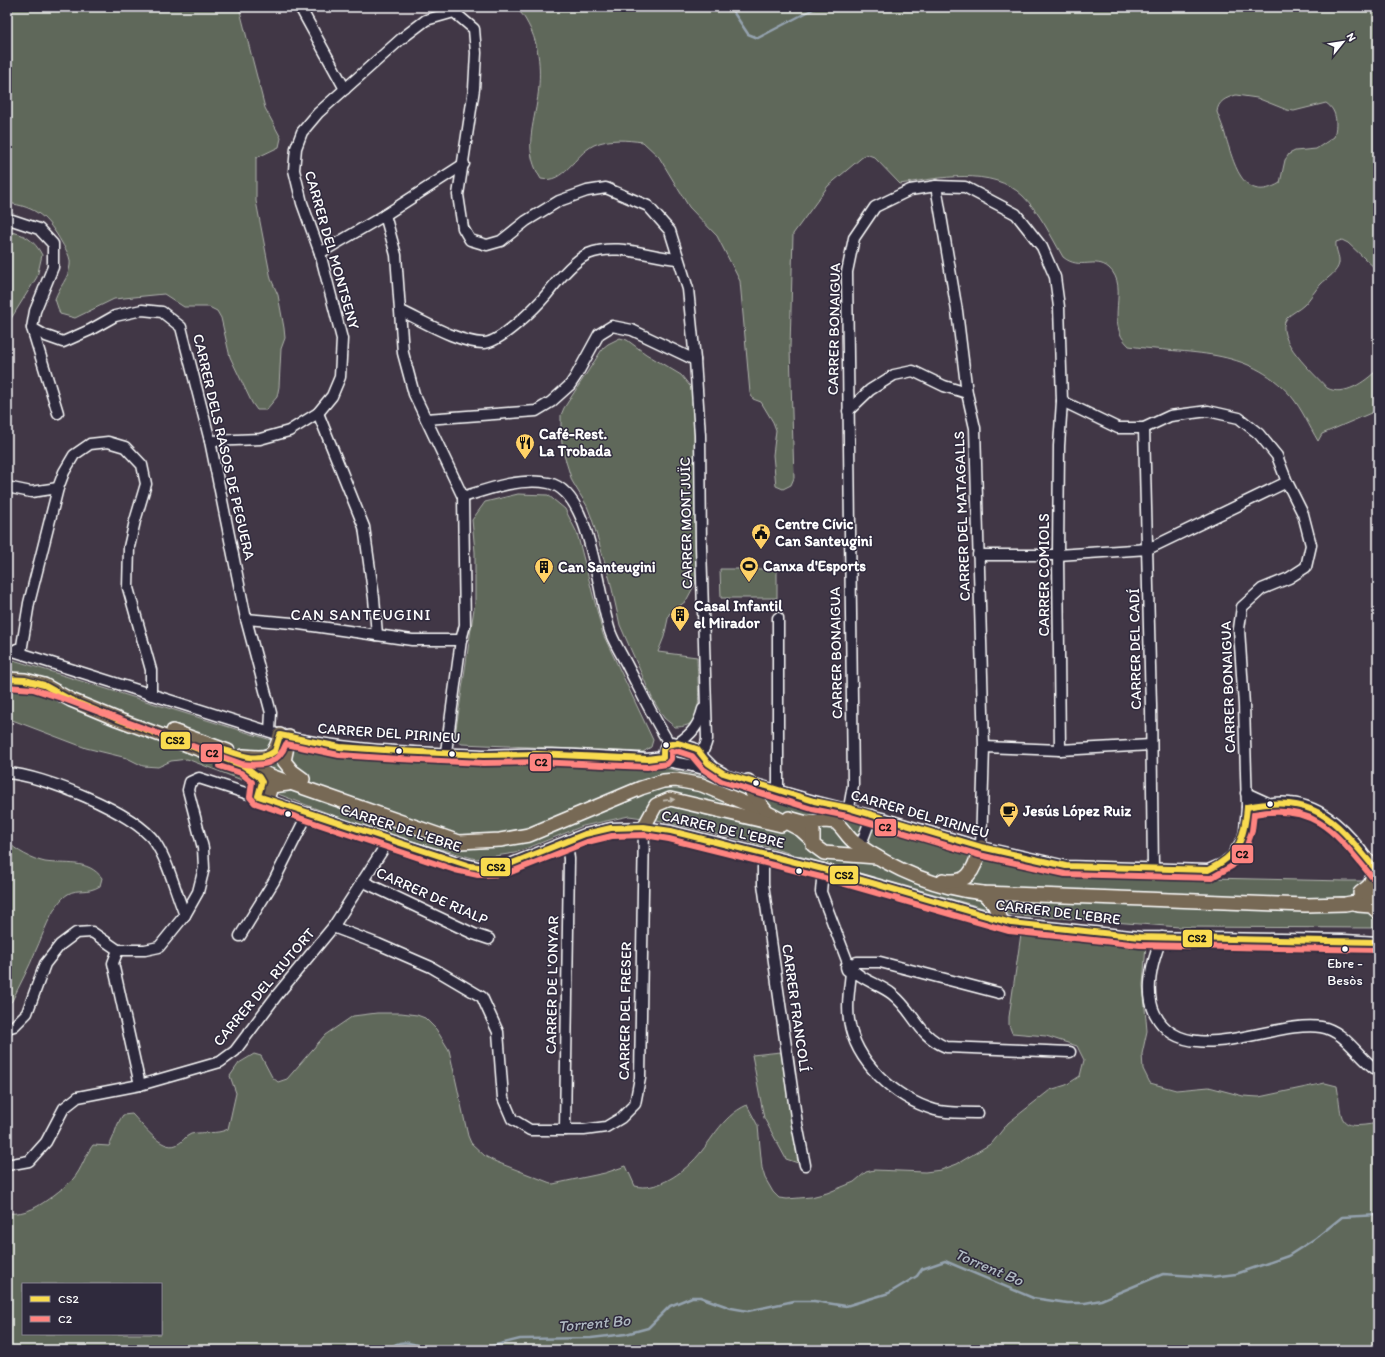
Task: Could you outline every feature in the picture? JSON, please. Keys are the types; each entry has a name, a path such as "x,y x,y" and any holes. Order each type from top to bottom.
{"main road":[{"path":"7,680 25,680 44,685 71,700 117,719 243,761 459,842 500,840 529,835 641,788 669,780 682,780 695,783 768,813 801,830 812,840 819,852 876,857"},
{"path":"243,761 268,756 275,751 280,734"},
{"path":"280,734 284,761 298,781"},
{"path":"243,761 259,777 268,781 298,781 322,786 476,841"},
{"path":"262,798 268,781 277,773 308,784 322,786"},
{"path":"748,781 753,795 768,813 801,822 820,823"},
{"path":"644,827 656,805 670,799 792,826"},
{"path":"812,840 813,829 820,823 825,821 835,822 851,840 876,857 942,886 983,893 1164,898 1212,902 1352,900 1378,898"},
{"path":"833,853 838,851 844,843 843,830"},
{"path":"910,872 949,881 962,880 971,873 981,848"},
{"path":"1352,900 1370,886 1377,884 1368,860"},
{"path":"983,893 994,904 1002,922"},
{"path":"1164,898 1227,895 1332,896 1371,906 1378,912"}],"street":[{"path":"300,7 345,89"},
{"name":"CARRER DEL MONTSENY","path":"210,441 260,439 289,431 318,413 332,396 340,377 342,338 320,253 302,203 294,170 296,148 302,132 318,113 401,39 426,20 454,12 474,29 476,53 474,88 464,164"},
{"path":"320,253 385,215 464,164"},
{"name":"CARRER MONTJUÏC","path":"464,164 458,195 462,228 470,240 487,245 501,241 526,221 559,201 587,192 606,188 648,206 670,231 688,289 700,434 707,744 700,755"},
{"name":"CARRER DEL MATAGALLS","path":"936,186 957,311 967,393 975,428 984,747 981,848"},
{"name":"CARRER BONAIGUA","path":"848,808 853,785 847,272 854,238 875,207 910,190 936,186 965,187 988,197 1016,214 1042,246 1055,277 1059,307 1062,400 1118,428 1144,428 1170,416 1208,411 1239,418 1259,434 1277,456 1287,482 1303,514 1311,545 1306,567 1289,578 1262,589 1242,607 1239,629 1244,705 1246,819"},
{"path":"385,215 396,255 403,353 414,394 463,497 465,625 461,640 446,752"},
{"path":"7,221 12,220 39,230 53,244 53,267 35,311 32,328 58,413"},
{"path":"401,311 464,340 484,343 514,328 542,300 564,272 587,255 605,250 623,249 678,259"},
{"name":"CARRER DELS RASOS DE PEGUERA","path":"32,328 46,336 63,342 90,330 115,316 142,310 162,312 181,328 210,441 246,619 271,713 280,734"},
{"path":"426,419 536,410 550,402 570,385 599,334 612,326 632,330 695,360"},
{"path":"848,411 870,390 894,375 913,371 944,386 967,393"},
{"name":"CARRER COMIOLS","path":"1060,750 1058,555 1059,446 1062,400"},
{"path":"318,413 364,527 374,598 377,636"},
{"name":"CARRER DEL CADÍ","path":"1144,428 1148,549 1153,869"},
{"path":"7,642 21,652 29,603 58,488 64,472 74,455 90,444 108,442 125,447 142,465 146,484 134,521 129,547 128,588 151,670 151,695"},
{"path":"463,497 508,485 528,482 549,483 565,492 582,517 611,633 651,713 673,743"},
{"path":"978,555 1058,555 1148,549 1287,482"},
{"path":"7,487 31,492 58,488"},
{"path":"778,618 778,790"},
{"path":"246,619 292,623 412,640 461,640"},
{"name":"CARRER DEL PIRINEU","path":"7,649 21,652 151,695 280,734 340,746 399,751 446,752 483,755 537,754 647,759 663,757 667,761 723,773 814,801 848,808 981,848 1066,866 1208,870 1222,864 1232,856 1243,839 1246,819"},
{"path":"663,757 664,748 688,736 696,728 705,702"},
{"name":"CARRER DEL PIRINEU","path":"673,743 694,748 714,768 723,773"},
{"path":"984,747 1060,750 1151,745"},
{"path":"693,766 699,761 700,755"},
{"path":"7,773 18,774 54,784 113,810 140,827 154,841 165,862 185,915 159,947 145,950 118,950 92,932 76,933 60,945 45,964 27,1013 14,1026 7,1028"},
{"name":"CARRER DE L'EBRE","path":"185,915 198,892 204,868 203,848 189,795 190,782 193,779 202,778 464,864 487,868 505,866 567,841 605,829 644,827 671,831 823,869 1002,922 1109,934 1162,937 1378,942"},
{"path":"1246,793 1268,804"},
{"path":"1246,807 1290,803 1316,811 1340,827 1368,860"},
{"path":"1246,819 1268,804"},
{"path":"240,936 274,881 308,813"},
{"path":"863,839 872,815"},
{"name":"CARRER DEL FRESER","path":"333,927 378,944 431,967 482,997 498,1032 503,1098 512,1119 530,1130 565,1130 606,1127 621,1118 635,1104 640,1078 644,827"},
{"name":"CARRER DEL RIUTORT","path":"7,1165 29,1161 46,1142 64,1108 78,1097 140,1086 220,1062 235,1051 277,995 333,927 382,851 387,839"},
{"name":"CARRER DE L'ONYAR","path":"565,1130 569,859 567,841"},
{"name":"CARRER FRANCOLÍ","path":"768,855 763,867 764,884 797,1124 805,1165"},
{"path":"823,869 821,892 851,967 858,975 876,983 894,995 929,1038 946,1047 1070,1052"},
{"name":"CARRER DE RIALP","path":"362,881 474,934 489,939"},
{"path":"1162,937 1152,967 1151,999 1158,1018 1172,1032 1192,1040 1211,1042 1272,1031 1311,1026 1322,1027 1340,1036 1364,1060 1378,1071"},
{"path":"118,950 113,964 140,1086"},
{"path":"978,1113 947,1112 919,1103 890,1085 866,1062 858,1048 849,1021 847,1002 851,967 857,962 880,962 999,993"}],"green space":[{"path":"7,7 239,7 265,108 281,138 279,147 256,158 256,201 271,279 278,295 285,338 281,349 277,397 266,410 257,410 252,403 230,357 221,318 217,311 209,307 184,307 164,294 114,299 75,318 60,314 55,299 69,270 70,259 68,254 57,234 46,220 26,207 7,203"},
{"path":"476,7 1378,7 1378,271 1348,243 1342,240 1336,242 1339,260 1337,269 1319,286 1304,305 1287,318 1284,326 1285,335 1290,345 1305,365 1327,388 1340,391 1354,387 1367,379 1378,369 1378,410 1322,434 1318,441 1302,412 1291,396 1274,380 1256,368 1216,356 1129,346 1122,337 1118,326 1118,285 1115,276 1109,268 1104,265 1098,263 1075,263 1063,257 1035,210 1023,196 1010,187 996,181 980,177 964,176 900,184 874,157 866,154 828,186 793,234 790,348 794,478 791,485 783,489 776,486 773,455 776,430 761,402 753,399 750,393 740,281 717,236 689,207 659,157 643,142 618,140 606,141 594,145 581,155 563,173 549,179 541,179 532,160 531,150 539,74 538,55 534,37 523,16 515,9 481,9","holes":["1236,95 1257,98 1287,110 1294,111 1326,103 1333,110 1336,118 1334,137 1316,149 1295,151 1289,154 1285,160 1280,183 1267,188 1257,189 1249,185 1242,178 1237,169 1217,112 1219,105 1232,96"]},
{"path":"7,232 13,232 28,238 42,255 37,277 7,325"},
{"path":"620,338 627,340 646,354 681,375 694,391 696,582 686,601 669,614 664,637 658,652 697,657 699,697 696,717 692,722 682,727 675,727 664,718 653,700 620,625 610,580 592,519 587,506 572,481 563,452 561,415 564,408 603,348"},
{"path":"518,494 548,495 565,509 577,533 603,634 653,740 651,747 643,752 462,744 457,741 455,736 475,602 475,552 472,520 485,502"},
{"name":"Canxa d'Esports","path":"720,569 777,569 777,598 721,598"},
{"path":"7,658 271,740 338,757 477,766 648,764 728,782 808,804 946,848 1052,871 1210,878 1378,881 1378,928 1180,927 1005,914 753,843 657,820 629,816 583,826 515,853 476,859 369,829 187,759 171,761 158,767 143,766 127,758 86,748 7,718"},
{"path":"7,841 24,854 35,859 45,862 83,865 96,872 102,878 100,886 91,890 72,892 63,898 58,904 49,920 12,1001 7,1006"},
{"path":"1022,927 1146,945 1143,985 1147,1031 1142,1054 1143,1069 1150,1083 1176,1090 1209,1087 1243,1096 1259,1097 1325,1083 1337,1086 1341,1115 1348,1124 1364,1125 1378,1123 1378,1350 7,1350 7,1213 21,1213 32,1209 43,1203 71,1181 93,1145 109,1146 123,1115 132,1114 152,1136 170,1146 178,1144 191,1134 219,1132 228,1129 236,1093 230,1076 239,1063 254,1054 261,1056 272,1077 278,1082 287,1079 325,1035 353,1016 377,1013 417,1015 425,1018 436,1029 449,1050 468,1136 471,1143 485,1156 494,1161 553,1184 605,1173 626,1166 635,1186 650,1186 666,1181 686,1167 699,1155 730,1116 747,1105 758,1126 762,1168 765,1178 773,1192 779,1198 787,1199 811,1197 827,1193 854,1182 866,1172 874,1170 925,1172 941,1170 957,1164 992,1143 1008,1123 1050,1090 1066,1085 1080,1076 1084,1060 1077,1046 1046,1036 1012,1033 1009,1025"},
{"path":"781,1052 798,1163 786,1159 764,1118 752,1055"}],"waterway":[{"path":"730,7 748,34 758,38 817,7"},
{"name":"Torrent Bo","path":"453,1350 480,1349 520,1339 591,1338 626,1334 648,1328 670,1306 692,1297 700,1297 731,1308 748,1311 794,1301 814,1301 846,1306 889,1293 917,1276 922,1269 945,1261 1033,1298 1067,1303 1085,1303 1101,1300 1163,1274 1212,1277 1236,1274 1288,1256 1316,1238 1342,1217 1378,1215"},
{"name":"Torrent Bo","path":"389,1350 398,1343 414,1344 430,1350"}],"transit line":[{"name":"CS2","path":"7,679 25,680 44,685 71,700 117,719 244,766 259,777 262,782 258,796 470,866 487,868 505,866 585,834 611,828 644,827 671,831 823,869 1011,923 1140,937 1378,942"},
{"name":"C2","path":"7,687 33,689 61,698 242,764 256,765 268,763 279,756 286,744 339,755 399,759 483,763 537,762 647,767 667,764 671,759 671,752 677,751 692,756 703,769 721,781 812,809 847,816 979,855 1065,874 1211,878 1232,866 1245,851 1252,831 1254,814 1275,812 1294,813 1323,825 1336,835 1372,877"},
{"name":"CS2","path":"225,750 250,757 263,757 275,751 280,735 340,747 399,751 483,755 537,754 647,759 663,757"},
{"name":"CS2","path":"663,757 663,750 666,745 678,743 697,749 708,763 723,773 814,801 849,808 981,847 1066,866 1208,870 1227,858 1238,845 1244,829 1247,807"},
{"name":"C2","path":"219,766 241,773 252,782 250,797 255,803 455,870 478,875 506,874 587,842 612,836 644,835 669,839 821,877 1009,931 1140,945 1378,950"},
{"name":"CS2","path":"1247,807 1271,804 1292,804 1309,808 1337,826 1378,872"}],"place":[{"name":"Café-Rest. La Trobada","path":"525,460"},
{"name":"Centre Cívic Can Santeugini","path":"761,550"},
{"name":"Canxa d'Esports","path":"749,583"},
{"name":"Can Santeugini","path":"544,584"},
{"name":"Casal Infantil el Mirador","path":"680,632"},
{"name":"Jesús López Ruiz","path":"1009,828"},
{"name":"Ebre - Besòs","path":"1345,949"}],"district":[{"name":"CAN SANTEUGINI","path":"361,614"}]}
